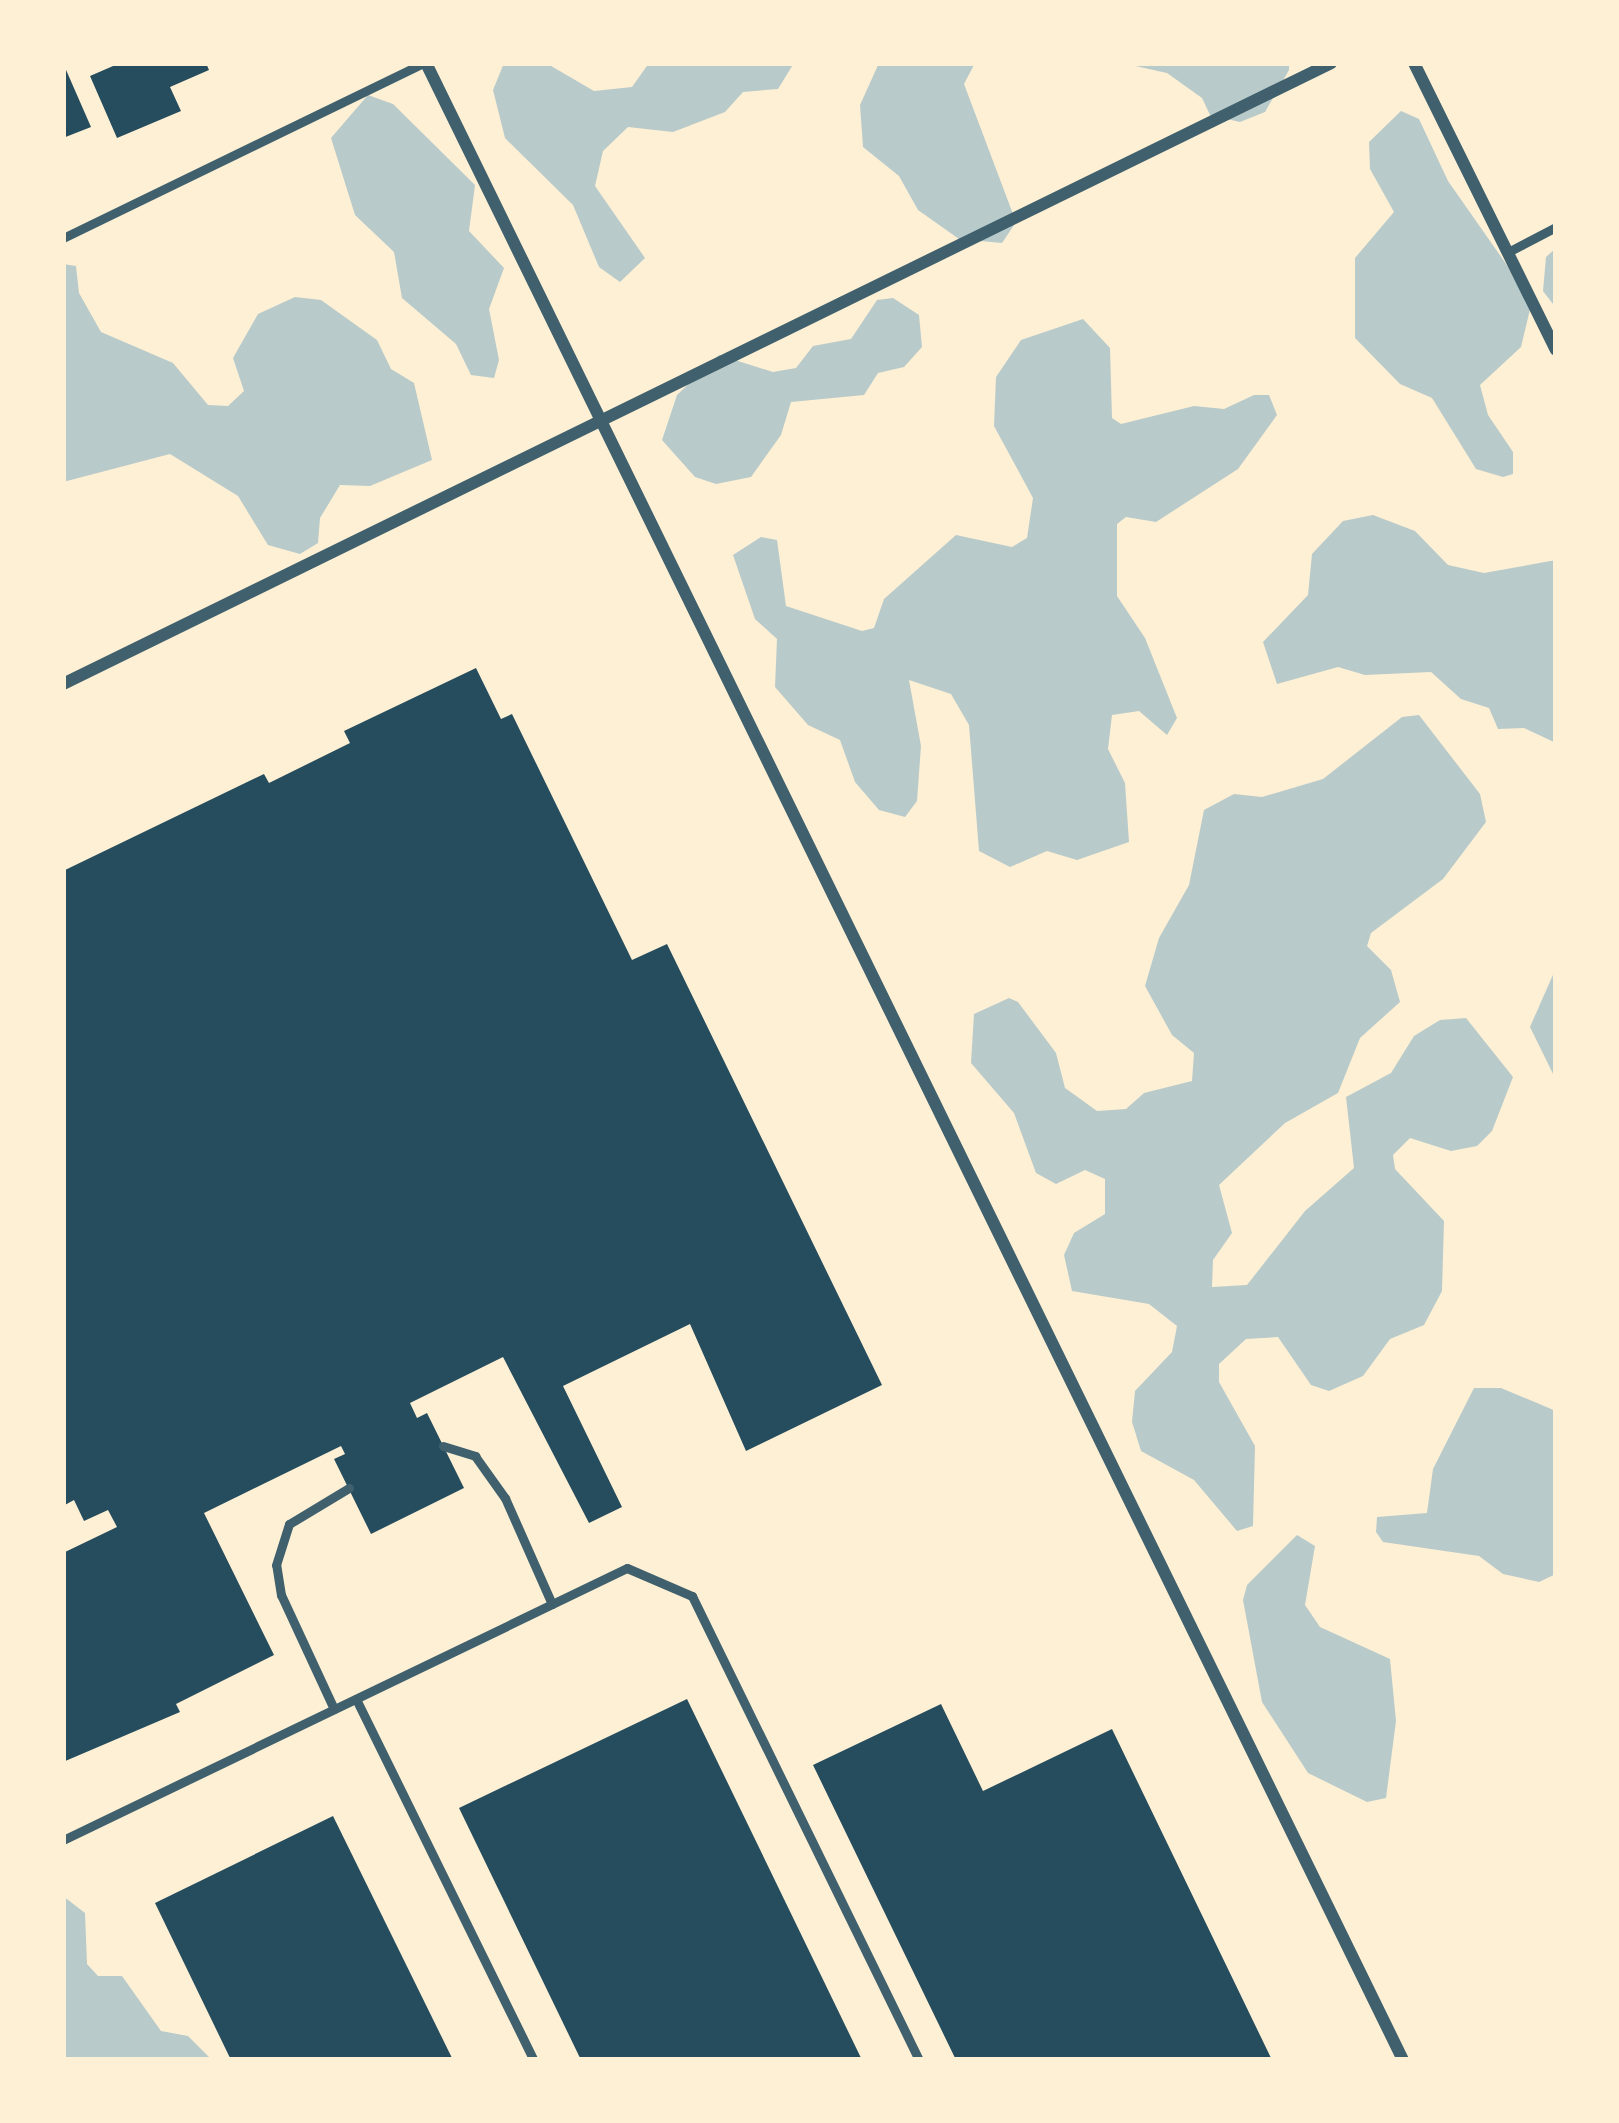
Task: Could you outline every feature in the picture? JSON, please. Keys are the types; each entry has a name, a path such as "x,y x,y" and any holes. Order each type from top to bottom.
{"street":[{"path":"424,63 1403,2060"},
{"path":"63,684 1331,63"},
{"path":"1414,63 1556,350"}],"lane":[{"path":"63,238 424,63"},
{"path":"1508,252 1556,227"},
{"path":"443,1446 476,1456 506,1498 552,1604"},
{"path":"334,1709 281,1595 276,1565 290,1524 349,1488"},
{"path":"63,1840 627,1568 692,1596 919,2060"},
{"path":"356,1699 534,2060"}],"shaded area":[{"path":"504,63 546,63 594,91 632,87 649,63 794,63 778,89 743,92 725,112 673,132 628,127 603,151 595,186 645,258 620,282 599,267 573,205 505,138 493,90"},
{"path":"879,63 975,63 964,84 1016,222 1002,243 959,239 918,210 899,176 863,147 860,105"},
{"path":"1122,63 1289,63 1289,70 1265,112 1240,122 1210,115 1202,98 1167,73"},
{"path":"368,95 393,104 475,185 469,231 504,268 489,309 499,360 494,378 471,375 456,344 402,298 394,252 355,215 331,138"},
{"path":"1401,111 1419,119 1448,181 1532,301 1521,347 1480,385 1488,415 1513,452 1513,474 1503,477 1476,469 1432,398 1400,384 1355,338 1355,258 1394,212 1370,169 1369,142"},
{"path":"1556,248 1556,308 1543,291 1546,257"},
{"path":"63,264 76,266 79,293 101,332 173,363 208,405 228,406 244,391 233,358 258,314 295,297 321,300 377,340 391,369 414,383 432,460 370,486 340,485 320,518 318,543 300,554 268,545 238,496 170,454 63,482"},
{"path":"893,298 919,315 922,347 904,367 878,373 864,395 791,402 781,435 751,477 716,484 695,477 662,440 677,395 719,355 773,372 796,368 813,346 851,339 877,300"},
{"path":"1083,319 1110,348 1112,418 1121,424 1194,406 1224,409 1254,395 1269,395 1277,415 1238,469 1156,522 1126,517 1117,524 1117,596 1145,638 1177,718 1167,735 1139,711 1112,715 1108,749 1125,783 1129,842 1077,860 1047,851 1010,867 979,851 969,725 951,694 909,680 921,746 917,801 905,817 879,810 855,782 840,740 808,725 775,687 777,639 755,619 733,555 761,537 777,540 786,606 862,631 874,628 884,599 956,535 1012,547 1027,538 1033,498 994,426 996,377 1021,340"},
{"path":"1373,515 1415,531 1448,565 1484,573 1556,560 1556,743 1524,728 1498,729 1489,708 1461,699 1431,672 1365,675 1338,667 1277,684 1263,642 1308,595 1312,554 1343,521"},
{"path":"1419,715 1480,794 1486,822 1443,879 1371,933 1367,946 1391,970 1400,1002 1360,1038 1338,1093 1285,1123 1219,1185 1232,1233 1213,1260 1212,1287 1247,1285 1305,1211 1354,1168 1346,1097 1391,1073 1414,1036 1440,1020 1466,1018 1513,1077 1492,1131 1477,1146 1451,1151 1410,1138 1393,1155 1395,1169 1444,1221 1442,1291 1424,1325 1390,1339 1363,1376 1329,1391 1311,1385 1278,1337 1246,1339 1219,1364 1219,1382 1255,1446 1253,1526 1237,1531 1194,1480 1141,1451 1132,1422 1135,1391 1172,1352 1177,1326 1149,1304 1072,1291 1064,1255 1074,1233 1105,1214 1105,1179 1085,1170 1056,1184 1036,1173 1014,1113 971,1063 974,1014 1009,998 1018,1002 1056,1053 1065,1088 1097,1111 1126,1109 1144,1093 1192,1081 1194,1053 1172,1035 1145,986 1159,938 1189,885 1204,810 1234,794 1262,797 1323,779 1402,717"},
{"path":"1556,968 1556,1080 1530,1027"},
{"path":"1474,1388 1501,1388 1556,1411 1556,1574 1539,1582 1503,1574 1479,1556 1383,1542 1376,1532 1377,1517 1427,1513 1433,1469"},
{"path":"1297,1535 1315,1546 1305,1605 1320,1627 1390,1659 1396,1721 1386,1798 1367,1802 1308,1773 1262,1702 1243,1600 1247,1585"},
{"path":"63,1896 85,1913 87,1964 98,1976 122,1976 161,2031 188,2036 212,2060 63,2060"}],"building":[{"path":"63,63 91,127 63,138"},
{"path":"120,63 206,63 209,70 170,87 181,111 117,138 90,76"},
{"path":"476,668 501,719 512,714 632,960 667,944 882,1385 746,1451 690,1324 563,1386 622,1507 589,1523 503,1357 410,1403 417,1418 427,1413 464,1488 371,1534 334,1459 345,1454 341,1446 204,1513 274,1655 176,1704 180,1712 63,1762 63,1553 117,1527 108,1510 84,1521 74,1500 63,1506 63,871 264,774 269,783 350,743 344,731"},
{"path":"687,1699 862,2060 581,2060 459,1808"},
{"path":"941,1704 983,1791 1112,1729 1272,2060 956,2060 813,1765"},
{"path":"333,1816 453,2060 231,2060 155,1903"}]}
